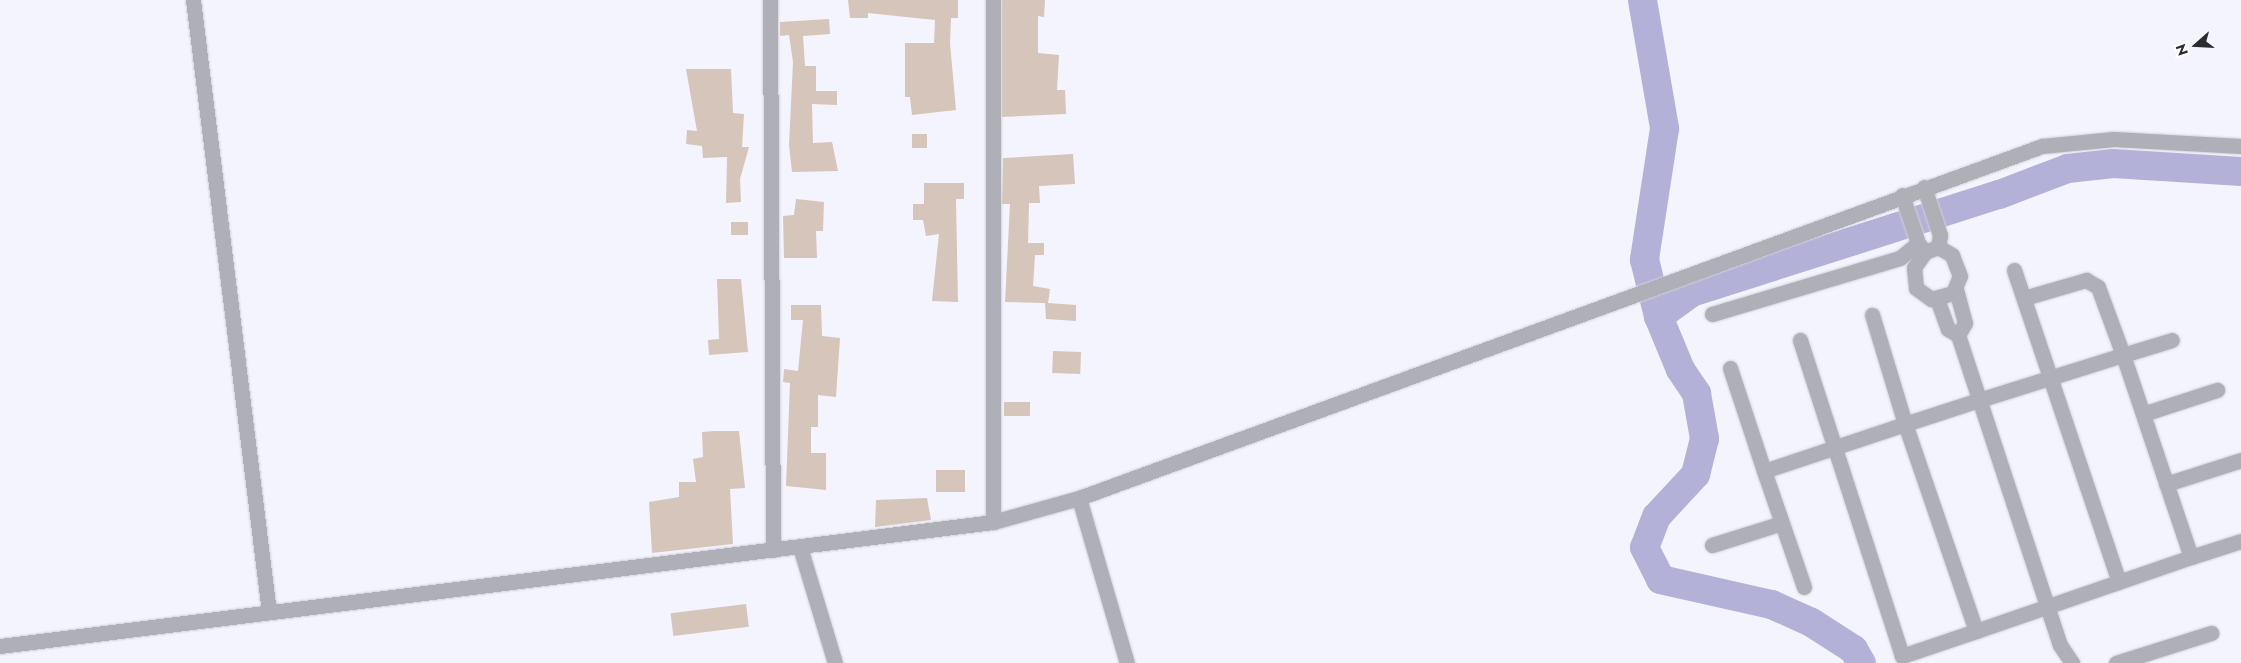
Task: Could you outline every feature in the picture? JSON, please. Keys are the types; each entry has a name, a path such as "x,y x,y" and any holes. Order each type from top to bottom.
{"street":[{"path":"193,0 269,612"},
{"path":"770,0 773,550"},
{"path":"993,0 993,522"},
{"path":"0,646 993,522 1079,498 1902,195 2042,146 2114,139 2241,146"},
{"path":"1924,187 1940,235 1917,259 1912,278 1921,296 1936,299 1956,289"},
{"path":"1902,195 1927,247 1957,264 1960,276 1956,289 1965,323 1958,335"},
{"path":"1712,314 1900,258 1927,247"},
{"path":"2014,270 2052,377 2119,582"},
{"path":"2024,298 2086,280 2098,287 2123,355 2190,557"},
{"path":"1936,299 1948,329 1958,335 2047,606 2072,663"},
{"path":"1872,315 1905,424 1976,631"},
{"path":"1800,340 1837,447 1902,656 2241,541"},
{"path":"1764,471 1979,400 2172,340"},
{"path":"1730,368 1804,587"},
{"path":"2143,414 2217,390"},
{"path":"2166,484 2241,460"},
{"path":"1079,498 1127,663"},
{"path":"1712,546 1782,524"},
{"path":"800,547 834,663"},
{"path":"2116,663 2211,633"}],"building":[{"path":"848,0 958,0 958,18 951,18 950,43 956,110 912,115 910,97 905,97 905,43 934,43 935,20 868,13 868,18 850,18"},
{"path":"1002,0 1045,0 1044,17 1038,16 1038,53 1059,55 1057,90 1065,90 1066,114 1002,117"},
{"path":"829,19 830,34 803,36 805,66 816,66 816,91 837,91 837,105 812,104 813,143 832,142 838,171 792,172 789,145 793,62 789,35 780,36 780,22"},
{"path":"686,69 731,69 733,113 744,114 742,147 749,147 740,179 741,202 726,203 727,157 703,158 702,146 686,144 687,130 697,131"},
{"path":"912,134 927,134 927,148 912,148"},
{"path":"1073,154 1075,184 1039,186 1040,203 1029,203 1028,243 1044,243 1044,255 1035,255 1033,286 1050,289 1048,303 1076,305 1076,321 1046,319 1045,303 1005,302 1010,204 1002,204 1003,158"},
{"path":"924,183 964,183 964,199 956,199 958,302 932,301 939,234 926,236 923,220 913,220 913,204 924,204"},
{"path":"796,199 824,202 823,231 816,231 817,258 784,258 783,216 794,215"},
{"path":"731,222 748,222 748,235 731,235"},
{"path":"717,279 741,279 748,352 709,355 708,340 719,339"},
{"path":"791,305 821,305 822,336 840,338 836,397 818,395 818,427 811,427 811,453 826,453 826,490 786,486 790,383 783,382 784,369 798,371 803,320 791,320"},
{"path":"1053,351 1081,352 1080,374 1052,373"},
{"path":"1004,402 1030,402 1030,416 1004,416"},
{"path":"739,431 745,488 730,489 733,544 652,553 649,502 679,497 679,482 696,482 693,459 703,457 702,432"},
{"path":"936,470 965,470 965,492 936,492"},
{"path":"927,498 931,520 875,527 876,500"},
{"path":"746,604 749,627 673,636 671,613"}],"waterway":[{"path":"1642,0 1664,128 1644,259 1658,316 1680,369 1696,393 1704,438 1695,474 1656,516 1644,547 1660,579 1771,604 1811,622 1853,649 1861,663"},
{"path":"1658,316 1691,292 1999,194 2067,168 2113,163 2241,171"}]}
